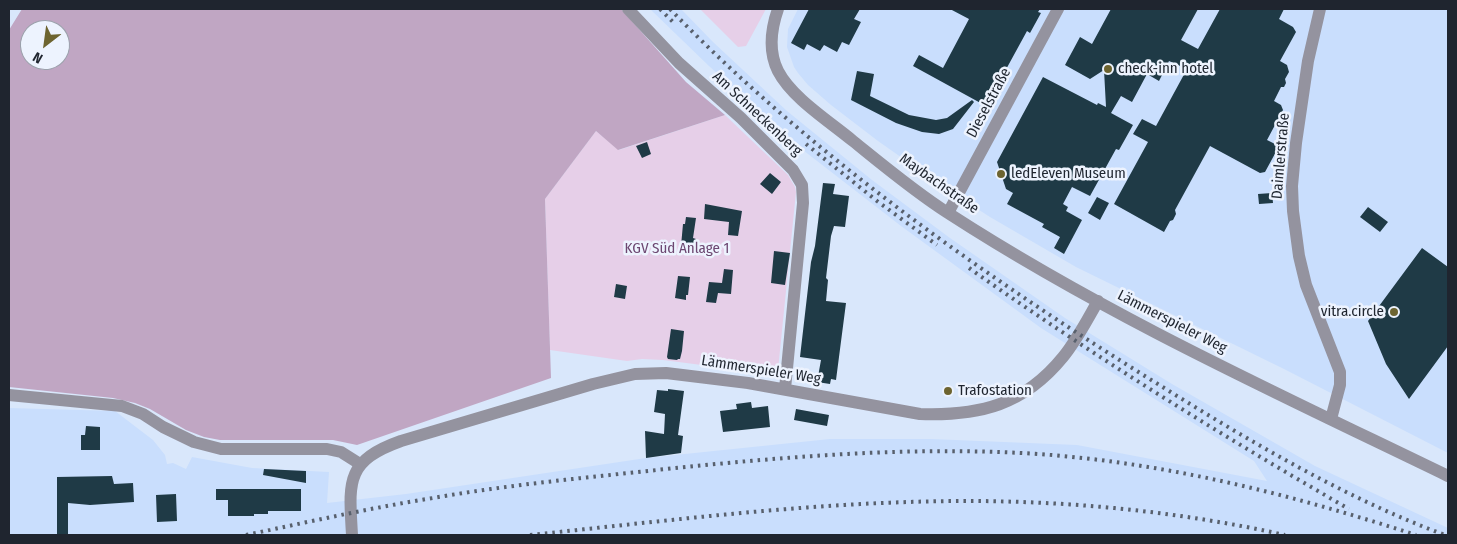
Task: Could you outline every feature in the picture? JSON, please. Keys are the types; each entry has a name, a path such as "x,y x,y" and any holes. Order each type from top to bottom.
{"street":[{"name":"Am Schneckenberg","path":"628,9 668,52 785,161 798,178 803,191 803,203 785,389"},
{"name":"Maybachstraße","path":"778,9 771,38 773,57 778,71 794,92 905,183 948,214 1098,302"},
{"name":"Dieselstraße","path":"948,214 1058,9"},
{"name":"Daimlerstraße","path":"1320,9 1305,80 1293,165 1292,198 1295,230 1306,285 1340,372 1340,385 1330,419"},
{"name":"Lämmerspieler Weg","path":"360,464 372,454 401,441 626,375 644,373 666,373 785,389 920,414 958,414 986,409 1020,394 1038,382 1052,369 1069,348 1098,302 1193,352 1448,476"},
{"path":"9,395 127,407 143,414 180,436 205,446 241,450 327,449 341,452 360,464 354,477 350,501 352,535"}],"shaded area":[{"path":"22,9 621,9 686,82 725,115 618,150 596,131 545,199 551,378 357,445 333,440 220,440 204,437 186,430 150,409 135,403 113,398 9,387 9,30"},
{"path":"650,9 681,9 713,42 787,111 872,180 950,238 1065,318 1172,384 1315,466 1448,528 1448,535 9,535 9,408 115,411 153,440 165,455 167,464 173,463 186,469 192,457 252,468 329,472 327,503 406,494 646,458 830,439 931,439 1077,445 1267,481 1254,461 1041,328 901,226 799,147 709,66"},
{"path":"798,9 1448,9 1448,453 1284,369 1076,267 990,217 942,186 831,105 808,85 798,73 787,47 788,29"}],"green space":[{"path":"700,9 766,9 746,46 738,47"},
{"name":"KGV Süd Anlage 1","path":"725,115 788,175 795,187 778,370 771,374 663,360 642,359 627,361 550,350 545,199 596,131 619,150"}],"building":[{"path":"809,9 860,9 854,19 861,22 849,45 842,42 837,52 824,45 820,51 807,44 804,50 791,43"},
{"path":"950,9 1040,9 1038,12 1041,13 1030,33 1027,31 986,106 913,66 919,55 943,68 969,19"},
{"path":"1111,9 1198,9 1181,40 1198,49 1220,9 1284,9 1279,19 1293,27 1296,32 1280,61 1287,65 1289,72 1285,79 1284,87 1281,87 1274,101 1281,105 1283,110 1267,140 1275,144 1277,150 1265,172 1260,173 1210,146 1175,210 1176,214 1173,220 1170,221 1164,232 1114,204 1148,142 1133,134 1142,119 1156,126 1187,69 1169,61 1159,81 1147,74 1132,102 1121,96 1111,113 1133,125 1119,150 1116,149 1090,196 1072,187 1063,204 1068,207 1066,211 1082,220 1064,254 1054,248 1060,237 1042,227 1044,224 1007,204 1013,193 1006,189 997,162 1043,77 1097,105 1098,103 1106,107 1104,70 1090,79 1065,65 1080,37 1092,44"},
{"path":"857,71 874,74 870,96 909,115 936,120 947,118 972,100 974,102 953,129 939,134 922,132 896,123 851,100"},
{"path":"647,142 651,154 642,158 636,146"},
{"path":"770,173 781,182 772,194 760,184"},
{"path":"823,183 835,184 833,194 849,196 845,227 834,226 831,236 826,278 828,280 826,301 846,303 836,380 831,379 830,384 817,382 821,360 800,357 811,262 815,246"},
{"path":"1272,193 1273,203 1259,204 1258,194"},
{"path":"1097,197 1109,203 1100,220 1088,213"},
{"path":"705,204 742,211 738,236 728,235 729,222 704,219"},
{"path":"1368,207 1388,222 1380,232 1360,217"},
{"path":"686,217 696,218 693,238 696,239 695,248 681,246 683,224 685,224"},
{"path":"1422,248 1448,267 1448,346 1409,399 1386,364 1368,321"},
{"path":"774,251 790,253 785,285 771,283"},
{"path":"724,269 733,270 731,294 718,293 716,303 706,302 709,282 722,283"},
{"path":"678,276 690,277 686,300 675,298"},
{"path":"616,284 627,286 625,299 614,297"},
{"path":"671,329 684,331 682,351 680,359 677,360 668,359 667,357"},
{"path":"668,389 684,391 678,435 683,436 681,453 646,458 645,431 664,434 665,414 654,412 657,390 668,391"},
{"path":"751,402 752,408 768,406 770,427 723,432 720,411 737,409 736,404"},
{"path":"796,409 829,415 827,426 794,420"},
{"path":"86,426 100,427 100,450 81,450 81,435 85,435"},
{"path":"264,469 306,471 306,483 263,475"},
{"path":"112,476 114,484 133,483 134,502 90,505 68,503 68,535 57,535 57,477"},
{"path":"216,489 301,489 301,511 268,511 268,514 254,514 254,516 228,516 228,500 216,500"},
{"path":"176,494 177,521 157,522 156,495"}],"railway":[{"path":"660,9 673,22"},
{"path":"670,9 724,63 842,164 904,212 1031,302 1161,386 1299,468 1371,504 1445,535"},
{"path":"806,144 877,201 937,245"},
{"path":"969,268 1062,332 1156,393 1349,509"},
{"path":"246,535 386,506 523,485 766,460 856,454 947,451 1038,454 1087,458 1182,473 1277,494 1416,535"},
{"path":"530,535 803,508 858,504 967,501 1047,503 1127,509 1207,520 1285,535"}],"place":[{"name":"check-inn hotel","path":"1108,69"},
{"name":"ledEleven Museum","path":"1001,174"},
{"name":"vitra.circle","path":"1394,312"},
{"name":"Trafostation","path":"948,391"}]}
